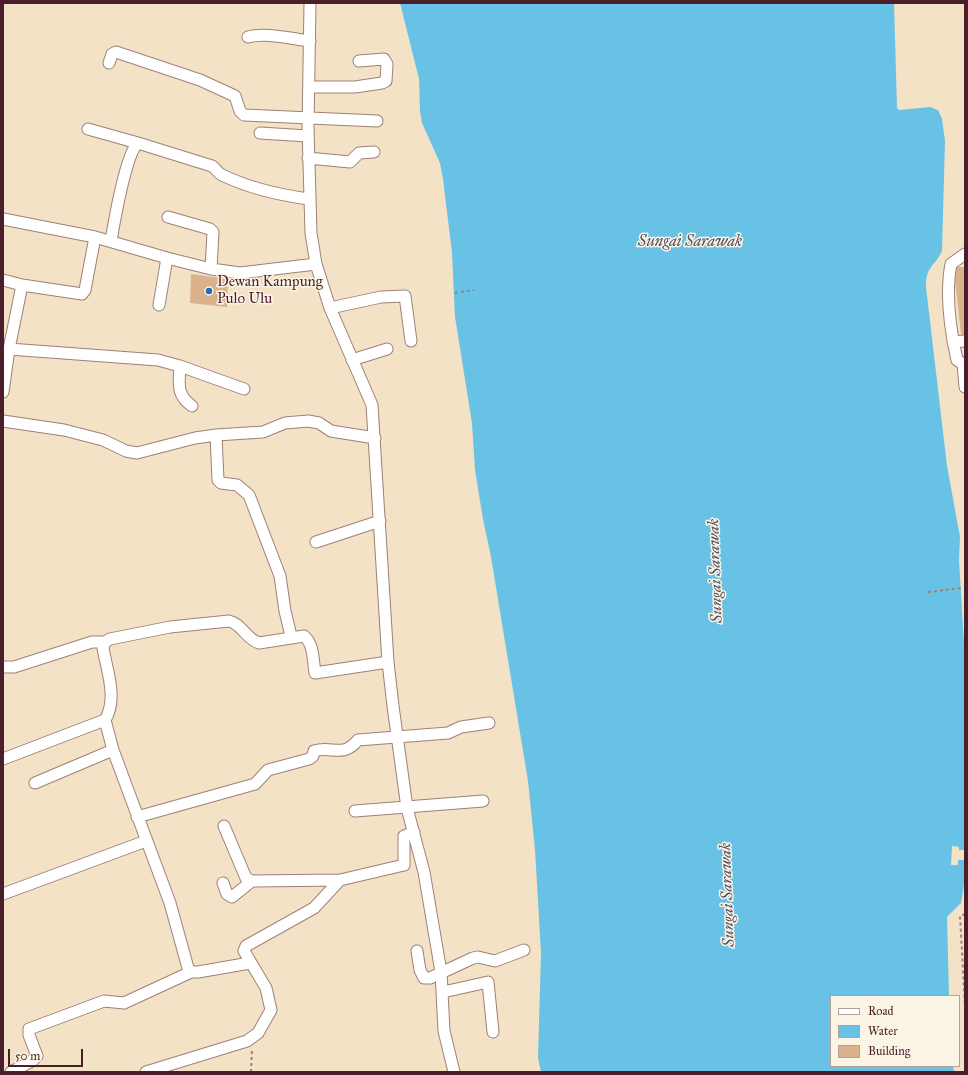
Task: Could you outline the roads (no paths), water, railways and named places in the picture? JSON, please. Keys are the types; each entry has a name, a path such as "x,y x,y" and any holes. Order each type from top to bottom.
{"street":[{"path":"310,3 308,158 311,233 316,264 330,308 372,405 388,662 407,808 424,872 441,972 444,1031 454,1072"},
{"path":"248,37 264,35 310,41"},
{"path":"109,63 112,54 116,52 200,80 235,96 240,111 244,115 377,121"},
{"path":"309,87 354,87 382,83 386,81 387,64 384,59 359,61"},
{"path":"88,129 212,166 220,174 263,191 284,196 309,199"},
{"path":"260,133 308,136"},
{"path":"111,241 119,196 129,163 138,143"},
{"path":"308,158 350,162 359,153 374,152"},
{"path":"168,217 210,229 213,232 211,269"},
{"path":"3,219 31,223 95,237 211,269 250,273 316,264"},
{"path":"3,280 22,285 82,294 95,237"},
{"path":"965,254 951,264 948,276 950,329 957,360 964,364 965,388"},
{"path":"159,305 167,258"},
{"path":"3,392 9,349 22,285"},
{"path":"330,308 381,297 405,296 411,341"},
{"path":"953,342 965,341"},
{"path":"9,349 158,360 180,366 244,389"},
{"path":"352,360 387,349"},
{"path":"180,366 179,382 181,396 192,406"},
{"path":"3,421 72,432 103,440 126,451 137,453 195,438 263,432 285,423 308,420 319,423 331,431 375,438"},
{"path":"216,436 218,480 221,483 237,485 249,495 280,576 284,611 291,636"},
{"path":"316,542 380,521"},
{"path":"3,668 92,642 105,642 110,639 170,627 229,621 236,623 253,641 259,643 291,636 304,636 309,640 315,673 388,662"},
{"path":"3,759 105,720 110,712 112,699 103,648 105,642"},
{"path":"105,720 113,750 170,903 188,968 192,972"},
{"path":"137,817 256,784 268,770 309,759 313,756 314,751 343,751 351,748 358,740 398,739 448,733 461,727 489,723"},
{"path":"35,783 113,750"},
{"path":"355,811 483,801"},
{"path":"224,826 246,878 252,881 340,880 404,865 404,836 414,832"},
{"path":"3,894 146,841"},
{"path":"146,1072 253,1038 258,1033 271,1010 266,988 244,951 246,946 314,908 340,880"},
{"path":"222,883 228,894 232,897 252,881"},
{"path":"417,951 420,970 424,978 430,978 473,958 478,957 495,961 524,950"},
{"path":"11,1072 32,1061 37,1056 29,1034 29,1029 104,1001 124,1003 192,972 250,963"},
{"path":"443,992 488,982 493,1032"}],"water":[{"name":"Sungai Sarawak","path":"400,3 894,3 897,108 899,110 930,107 938,110 942,119 945,141 942,251 927,274 926,287 947,466 960,537 959,560 965,660 965,879 961,903 947,917 949,995 830,995 830,1067 953,1067 954,1072 541,1072 538,1058 541,953 535,850 528,781 475,470 472,423 455,317 452,253 443,179 440,163 422,123 419,79"}],"place":[{"name":"Dewan Kampung Pulo Ulu","path":"209,291"}]}
